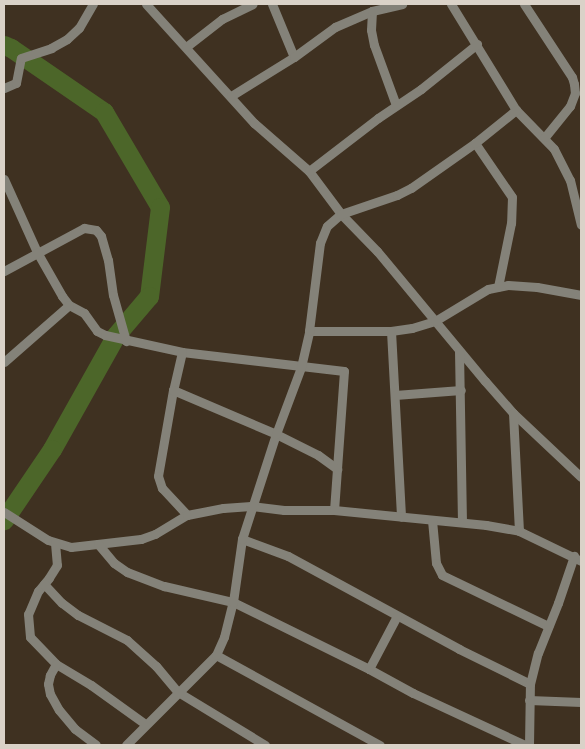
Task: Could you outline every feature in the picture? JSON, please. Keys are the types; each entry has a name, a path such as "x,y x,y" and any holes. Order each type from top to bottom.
{"street":[{"path":"4,88 16,83 21,58 51,48 66,39 79,28 93,4"},
{"path":"146,4 254,123 309,171 341,214 377,251 513,413 581,477"},
{"path":"186,47 222,19 252,4"},
{"path":"272,4 294,57"},
{"path":"231,96 294,57 335,27 372,12 402,4"},
{"path":"451,4 478,44 516,110 544,137 565,168 581,225"},
{"path":"524,4 572,77 574,84 575,93 570,106 544,137"},
{"path":"372,12 374,45 396,105"},
{"path":"309,171 478,44"},
{"path":"126,745 216,655 224,637 233,602 242,539 251,506 301,367 309,331 320,243 327,226 341,214 411,188 475,143 516,110"},
{"path":"475,143 512,197 512,216 498,287"},
{"path":"4,179 37,252 62,296 69,305 84,313 98,331 110,337 182,352 344,371 334,510"},
{"path":"4,271 84,228 96,230 101,236 108,260 113,295 126,340"},
{"path":"309,331 391,331 412,328 435,321 488,290 508,285 537,287 581,295"},
{"path":"4,362 69,305"},
{"path":"391,331 401,517"},
{"path":"459,351 462,522"},
{"path":"182,352 173,390 158,476 162,488 186,515"},
{"path":"173,390 276,434 318,455 337,469"},
{"path":"395,395 460,390"},
{"path":"513,413 519,531"},
{"path":"4,512 55,542 70,547 141,538 155,534 186,515 224,508 251,506 284,510 334,510 462,522 519,531 577,559 538,653 530,684 529,745"},
{"path":"432,520 436,563 442,575 548,626"},
{"path":"242,539 288,556 397,616 530,684"},
{"path":"55,542 57,565 38,591 28,614 30,637 56,664 91,685 145,724"},
{"path":"98,544 114,563 126,572 164,586 233,602 369,669 413,693 525,745"},
{"path":"44,584 62,603 78,615 127,640 156,666 178,692 265,745"},
{"path":"369,669 397,616"},
{"path":"216,655 380,745"},
{"path":"56,664 48,684 50,694 59,710 75,729 96,745"},
{"path":"529,700 581,702"}],"waterway":[{"path":"4,45 104,112 160,207 149,296 116,335 52,449 4,520"}]}
